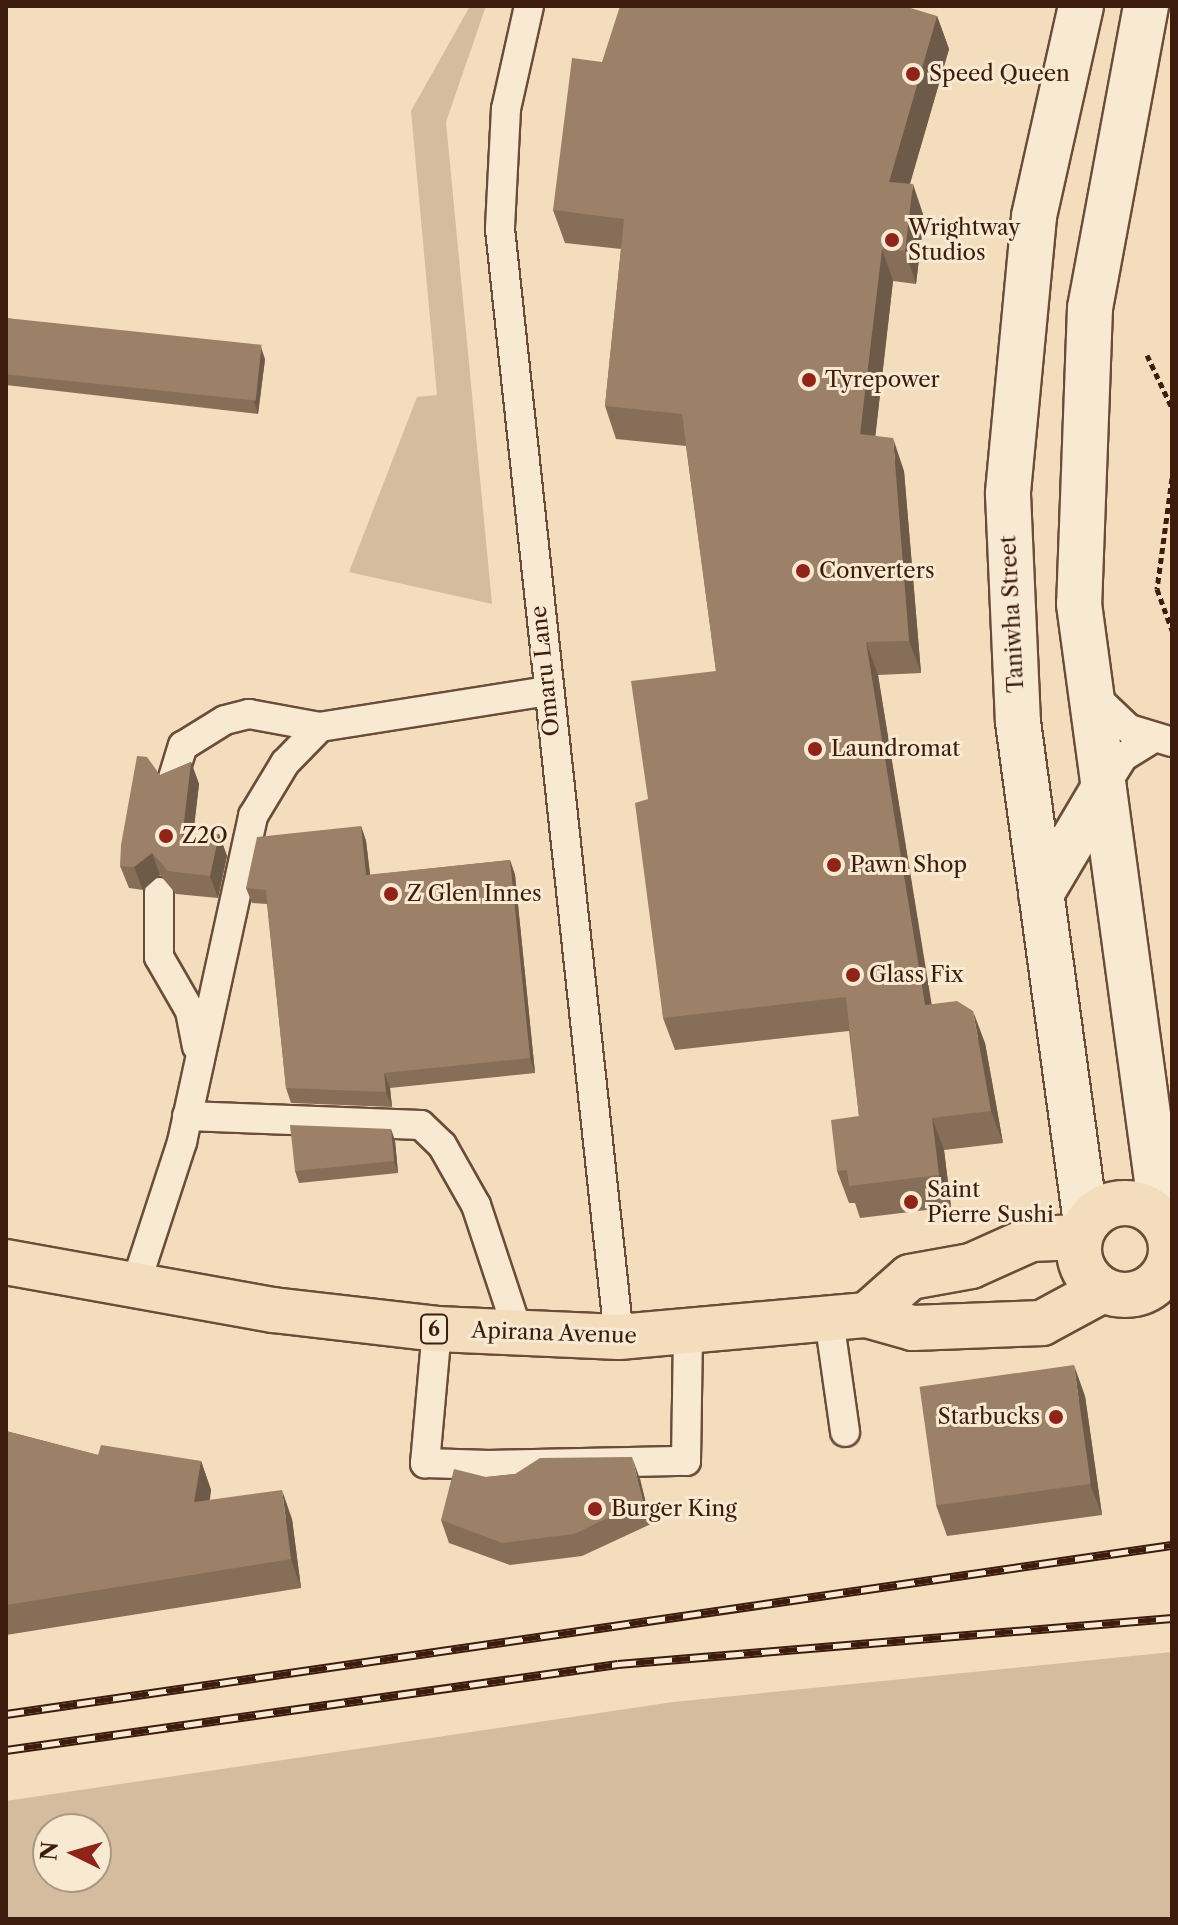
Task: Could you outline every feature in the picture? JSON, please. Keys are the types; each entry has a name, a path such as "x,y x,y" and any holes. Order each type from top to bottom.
{"main road":[{"name":"Taniwha Street","path":"1081,6 1034,217 1008,494 1009,640 1083,1230"},
{"path":"1083,1230 1082,1267 1103,1290 1128,1296 1160,1295 1169,1262 1167,1227 1086,688 1080,458 1090,308 1146,6"},
{"path":"1041,894 1103,789"},
{"path":"848,1317 910,1277 971,1266 1031,1239 1083,1230 1123,1202 1167,1227"},
{"name":"Apirana Avenue","path":"6,1262 134,1289 437,1329 619,1337 848,1317 913,1328 1042,1323 1103,1290"}],"lane":[{"name":"Omaru Lane","path":"529,6 498,178 547,691 619,1337"},
{"path":"1086,688 1161,741"},
{"path":"172,781 183,746 225,720 249,714 320,727 547,691"},
{"path":"134,1289 187,1116 253,816 285,763 320,727"},
{"path":"1103,789 1123,757 1161,741"},
{"path":"159,892 159,957 190,1011 197,1067"},
{"path":"187,1116 421,1125 442,1145 476,1205 518,1332"},
{"path":"845,1432 848,1317"},
{"path":"437,1329 425,1463 489,1465 686,1461 688,1333"}],"path":[{"path":"1172,478 1157,589 1172,630"}],"shaded area":[{"path":"470,6 486,6 446,122 492,604 349,572 417,397 437,395 411,111"},
{"path":"1172,1652 1172,1919 6,1919 6,1801 673,1702"}],"building":[{"path":"620,6 904,6 937,16 889,182 913,184 905,251 882,249 860,434 893,438 909,641 866,642 925,1005 957,1001 973,1011 991,1111 932,1118 939,1175 849,1186 847,1170 837,1171 831,1120 859,1116 846,997 663,1018 635,803 648,799 631,681 716,671 682,414 605,406 624,219 553,210 572,58 602,62"},
{"path":"6,318 262,345 256,401 6,374"},
{"path":"137,756 147,757 160,775 191,762 182,838 219,834 210,876 168,871 152,853 134,867 120,866"},
{"path":"361,826 366,875 510,860 530,1058 384,1073 386,1092 286,1088 266,890 246,888 257,837"},
{"path":"290,1125 391,1129 394,1161 295,1171"},
{"path":"1074,1365 1091,1484 936,1506 920,1387"},
{"path":"6,1431 98,1455 101,1445 201,1461 194,1502 282,1490 291,1559 6,1605"},
{"path":"632,1457 643,1501 574,1534 502,1543 441,1520 454,1469 486,1477 515,1474 540,1458"}],"railway":[{"path":"6,1714 1172,1545"},
{"path":"6,1750 618,1664 1172,1618"}],"place":[{"name":"Speed Queen","path":"913,74"},
{"name":"Wrightway Studios","path":"892,240"},
{"name":"Tyrepower","path":"809,380"},
{"name":"Converters","path":"803,571"},
{"name":"Laundromat","path":"815,749"},
{"name":"Z2O","path":"166,836"},
{"name":"Pawn Shop","path":"834,865"},
{"name":"Z Glen Innes","path":"391,894"},
{"name":"Glass Fix","path":"853,975"},
{"name":"Saint Pierre Sushi","path":"911,1202"},
{"name":"Starbucks","path":"1056,1417"},
{"name":"Burger King","path":"595,1509"}]}
